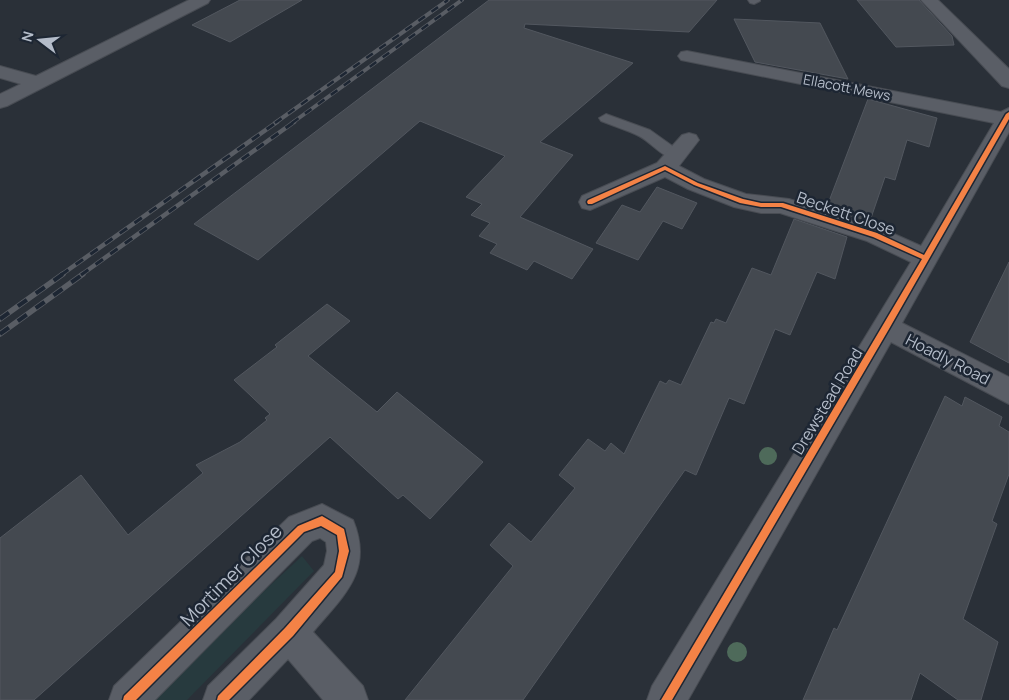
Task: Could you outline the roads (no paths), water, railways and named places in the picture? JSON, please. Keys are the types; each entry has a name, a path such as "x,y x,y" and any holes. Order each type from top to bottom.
{"street":[{"path":"0,102 202,0"},
{"path":"929,0 1009,82"},
{"name":"Ellacott Mews","path":"687,56 1008,116"},
{"path":"0,72 38,83"},
{"name":"Drewstead Road","path":"666,700 1008,116"},
{"path":"590,202 677,155"},
{"name":"Beckett Close","path":"677,155 696,184 742,201 761,205 781,205 875,235 925,258"},
{"name":"Hoadly Road","path":"886,327 1009,391"},
{"name":"Mortimer Close","path":"128,700 301,529 322,520 341,532 344,551 339,574 289,632 222,700"},
{"path":"289,632 349,700"}],"lane":[{"path":"606,118 645,133 668,151 677,155"}],"railway":[{"path":"275,123 448,0"},
{"path":"292,123 462,0"},
{"path":"61,275 277,122"},
{"path":"81,275 294,122"},
{"path":"0,319 63,274"},
{"path":"0,334 83,274"}]}
